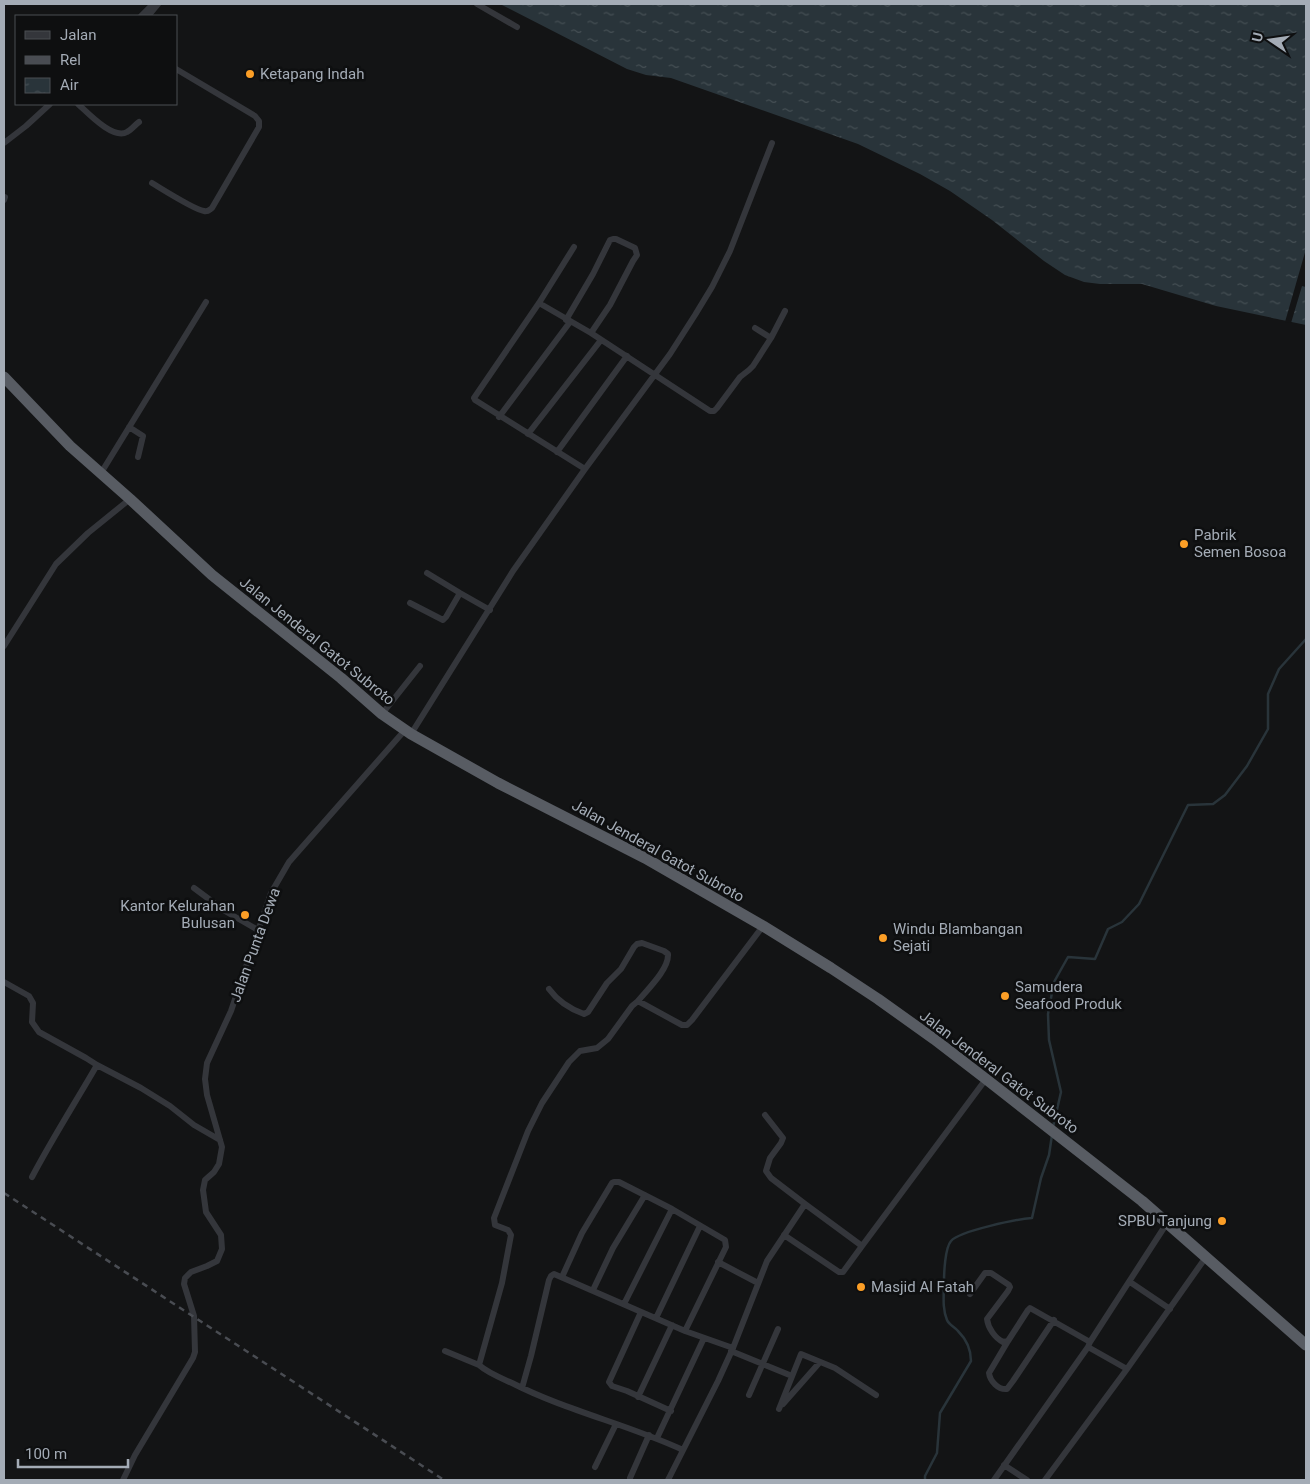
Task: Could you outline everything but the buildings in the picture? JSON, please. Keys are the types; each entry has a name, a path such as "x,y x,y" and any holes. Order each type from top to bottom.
{"highway":[{"name":"Jalan Jenderal Gatot Subroto","path":"4,377 70,446 212,575 382,714 408,732 498,783 646,858 763,926 878,999 934,1039 1048,1127 1167,1223 1306,1345"}],"street":[{"path":"142,15 153,4"},
{"path":"149,15 158,4"},
{"path":"477,4 517,27"},
{"path":"152,183 197,208 208,211 212,208 259,127 259,121 256,116 178,70"},
{"path":"4,143 49,105"},
{"path":"79,105 105,127 119,134 126,133 139,122"},
{"name":"Jalan Punta Dewa","path":"220,1140 207,1096 205,1079 207,1063 231,1011 271,893 289,862 408,732 490,610 513,571 670,354 696,315 730,251 772,143"},
{"path":"499,416 568,321 610,240 616,239 635,248 636,255 610,305 591,333"},
{"path":"574,247 539,304 475,395 475,400 585,469"},
{"path":"101,473 206,302"},
{"path":"539,304 591,333 710,411 714,411 717,408 740,377 750,370 771,338 784,311"},
{"path":"755,328 771,338"},
{"path":"528,434 601,340"},
{"path":"557,452 627,356"},
{"path":"129,428 143,436 138,457"},
{"path":"4,646 56,564 88,533 130,499"},
{"path":"427,572 490,610"},
{"path":"410,603 443,620 460,593"},
{"path":"382,714 420,666"},
{"path":"194,888 225,911 258,930"},
{"path":"638,1001 682,1025 687,1025 763,926"},
{"path":"479,1365 502,1283 511,1235 508,1230 495,1225 494,1218 528,1131 542,1103 569,1062 580,1051 597,1048 608,1039 632,1006 664,969 668,960 668,954 664,950 642,943 637,944 621,969 607,983 588,1012 584,1014 555,998 548,989"},
{"path":"4,982 29,996 33,1003 32,1022 39,1032 170,1106 194,1125 220,1140 222,1147 218,1164 214,1172 205,1180 203,1190 206,1212 221,1235 222,1249 217,1261 191,1272 185,1278 184,1284 194,1316 194,1358 136,1455 124,1480"},
{"path":"32,1177 96,1065"},
{"path":"784,1235 840,1272 843,1272 986,1079"},
{"path":"766,1115 783,1138 782,1143 770,1158 766,1170 771,1178 862,1246"},
{"path":"562,1278 582,1233 612,1183 619,1182 672,1209 725,1240 726,1247 685,1331"},
{"path":"593,1290 613,1248 645,1196"},
{"path":"668,1480 718,1381 767,1261 805,1204"},
{"path":"624,1304 672,1209"},
{"path":"994,1480 1089,1344 1167,1223"},
{"path":"656,1318 700,1226"},
{"path":"1045,1480 1127,1369 1206,1257"},
{"path":"718,1262 758,1283"},
{"path":"970,1294 985,1272 991,1273 1009,1285 1008,1291 987,1319 997,1338 1003,1342 1008,1341"},
{"path":"522,1388 549,1280 554,1274 792,1376"},
{"path":"1130,1282 1170,1309"},
{"path":"1054,1320 1007,1389 1000,1388 990,1378 989,1373 1030,1308 1054,1320 1127,1369"},
{"path":"641,1312 609,1382 612,1386 671,1411"},
{"path":"638,1397 672,1325"},
{"path":"749,1395 778,1329"},
{"path":"657,1438 704,1338"},
{"path":"445,1351 571,1409 657,1438 683,1450"},
{"path":"820,1362 779,1409 801,1354 835,1368 876,1395"},
{"path":"595,1468 616,1424"},
{"path":"630,1478 650,1436"},
{"path":"1004,1465 1027,1480"}],"water":[{"path":"500,4 1306,4 1306,325 1216,306 1142,284 1100,284 1084,282 1065,275 950,191 858,144 671,78 646,75 627,69"}],"pier":[{"path":"1306,249 1306,287 1302,286 1291,323 1285,322"}],"waterway":[{"path":"1053,1127 1061,1092 1049,1040 1048,1014 1054,982 1068,957 1095,959 1108,929 1122,922 1139,904 1188,805 1213,804 1225,795 1247,766 1268,729 1268,694 1279,669 1306,639"},
{"path":"925,1480 925,1476 937,1453 940,1413 971,1361 966,1341 948,1322 944,1311 945,1267 949,1244 956,1237 965,1233 1002,1223 1032,1218 1041,1178 1049,1155 1052,1135"}],"railway":[{"path":"4,1193 444,1480"}],"place":[{"name":"Ketapang Indah","path":"250,74"},
{"name":"Pabrik Semen Bosoa","path":"1184,544"},
{"name":"Kantor Kelurahan Bulusan","path":"245,915"},
{"name":"Windu Blambangan Sejati","path":"883,938"},
{"name":"Samudera Seafood Produk","path":"1005,996"},
{"name":"SPBU Tanjung","path":"1222,1221"},
{"name":"Masjid Al Fatah","path":"861,1287"}]}
